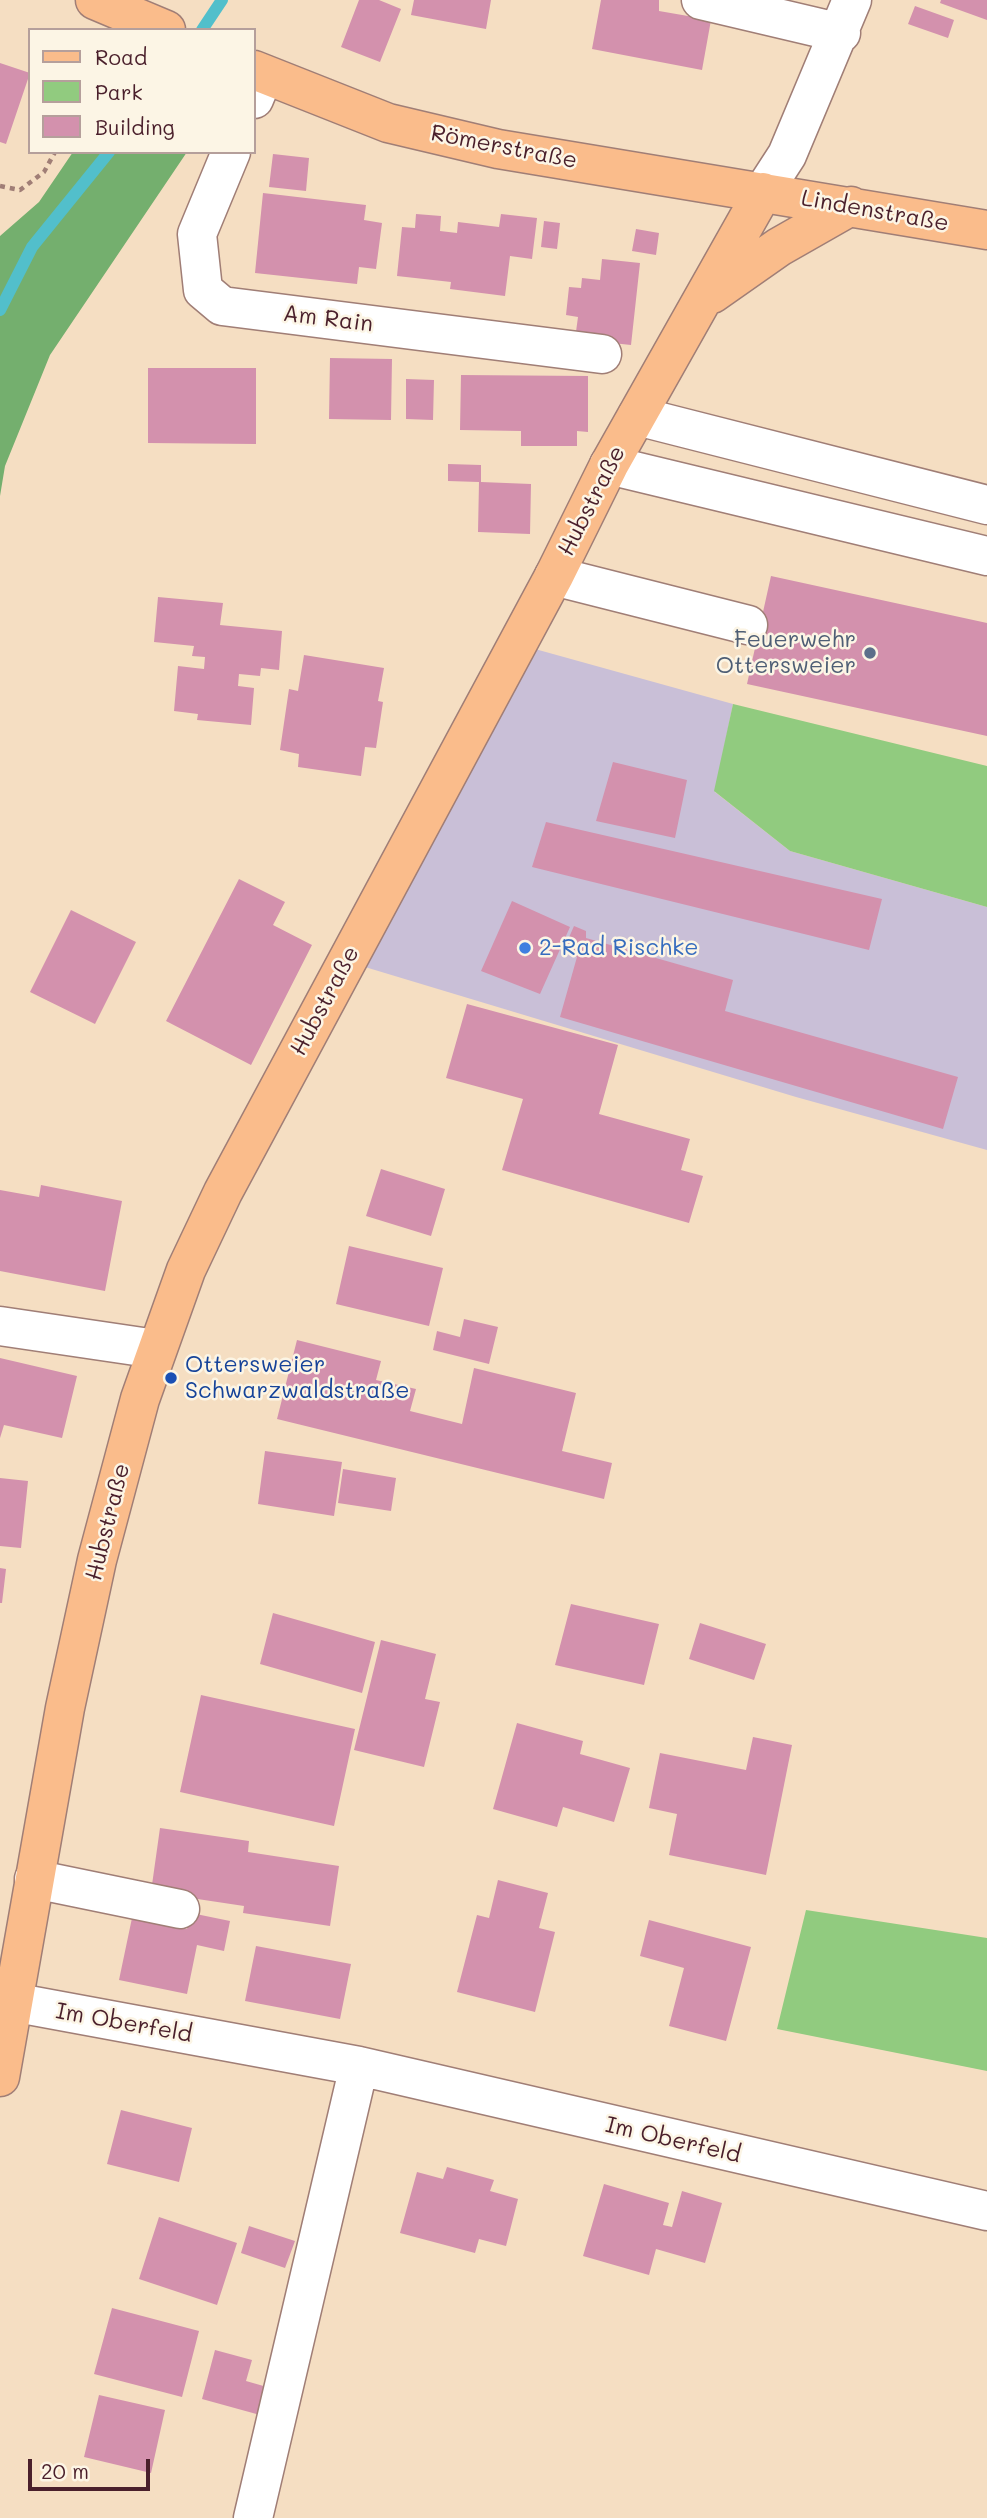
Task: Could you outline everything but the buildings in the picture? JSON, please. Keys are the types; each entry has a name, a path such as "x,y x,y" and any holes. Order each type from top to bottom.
{"main road":[{"path":"95,0 161,28"},
{"name":"Römerstraße","path":"257,81 388,123 498,149 764,192"},
{"name":"Lindenstraße","path":"764,192 987,230"},
{"name":"Hubstraße","path":"0,2077 65,1708 97,1560 156,1349 186,1270 223,1192 554,576 609,465 764,192"},
{"path":"705,300 779,247 851,206"}],"street":[{"path":"701,0 847,16"},
{"name":"Hubstraße","path":"764,192 787,155 847,16"},
{"name":"Am Rain","path":"230,154 197,234 203,290 222,306 602,354"},
{"path":"637,416 987,505"},
{"path":"609,465 987,556"},
{"path":"554,576 748,625"},
{"path":"0,1326 156,1349"},
{"path":"34,1879 180,1909"},
{"name":"Im Oberfeld","path":"12,2002 359,2066 987,2211"},
{"path":"253,2518 359,2066"}],"path":[{"path":"0,186 20,190 44,172 54,154"}],"shaded area":[{"path":"535,649 733,704 715,792 790,851 987,907 987,1150 796,1097 365,967"}],"green space":[{"path":"72,154 186,154 50,355 5,466 0,496 0,236 39,202"},
{"path":"733,704 987,766 987,907 790,851 714,791"},
{"path":"806,1910 987,1938 987,2071 777,2029"}],"waterway":[{"path":"203,28 222,0"},
{"path":"0,310 32,247 107,154"}],"place":[{"name":"Feuerwehr Ottersweier","path":"870,653"},
{"name":"2-Rad Rischke","path":"525,948"},
{"name":"Ottersweier Schwarzwaldstraße","path":"171,1378"}]}
